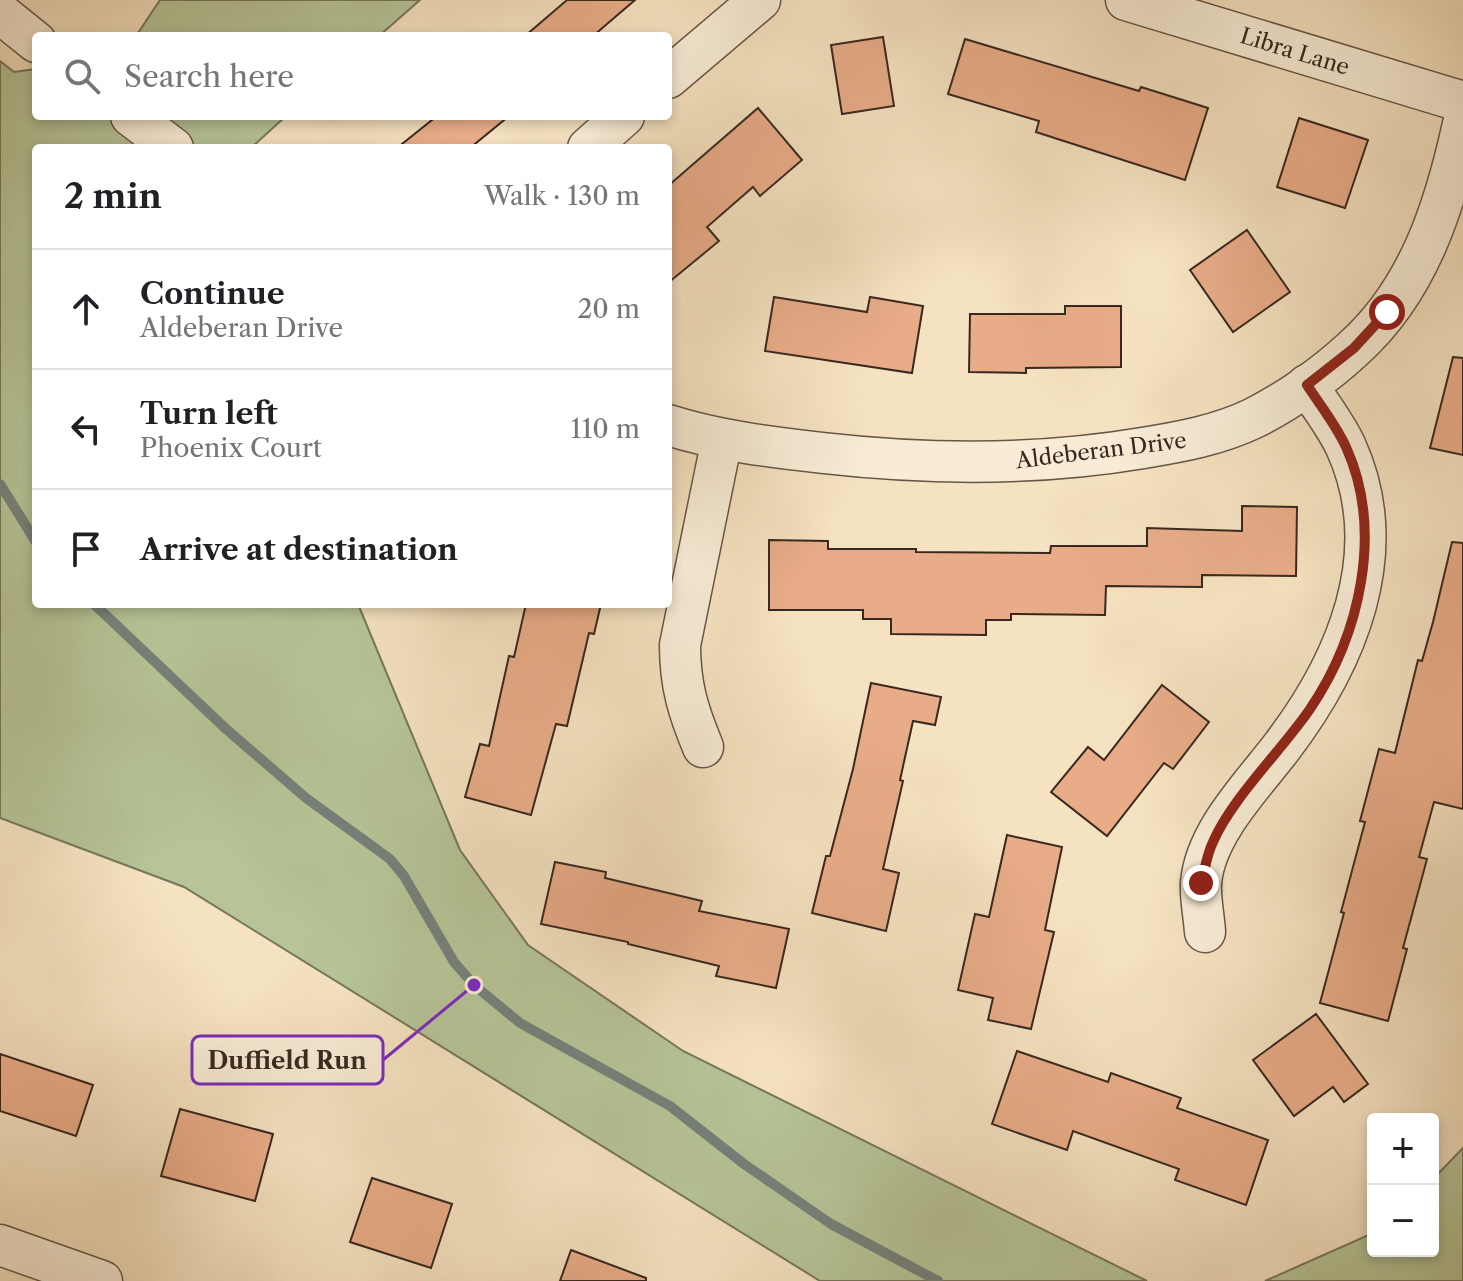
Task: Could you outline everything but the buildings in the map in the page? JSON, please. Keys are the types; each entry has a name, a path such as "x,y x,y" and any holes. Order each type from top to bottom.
{"street":[{"path":"672,75 760,0"},
{"name":"Libra Lane","path":"1126,0 1463,102"},
{"path":"0,13 32,39"},
{"path":"136,120 168,144"},
{"path":"592,144 620,120"},
{"name":"Aldeberan Drive","path":"672,426 722,439 947,463 1056,459 1121,452 1190,440 1253,418 1307,385 1354,348 1387,312 1414,272 1444,196 1463,124"},
{"path":"1205,932 1201,883 1213,841 1311,707 1335,666 1354,618 1362,574 1364,528 1359,484 1346,446 1307,385"},
{"path":"703,747 687,710 680,679 680,645 722,439"},
{"path":"0,1245 102,1281"}],"green space":[{"path":"160,0 420,0 384,32 139,32"},
{"path":"0,61 14,72 32,70 32,120 282,120 255,144 32,144 32,608 360,608 460,850 528,945 683,1051 1147,1281 820,1281 184,887 0,818"},
{"path":"1463,1148 1463,1281 1265,1281 1367,1236 1367,1257 1439,1257 1439,1173"}],"waterway":[{"path":"0,484 32,536"},
{"path":"98,608 225,728 306,798 390,859 404,876 454,962 474,985 520,1023 670,1106 744,1164 831,1224 938,1281"}],"place":[{"name":"Duffield Run","path":"474,985"}],"route":[{"path":"1201,883 1213,841 1311,707 1335,666 1354,618 1362,574 1364,528 1359,484 1346,446 1307,385 1354,348 1387,312"}]}
